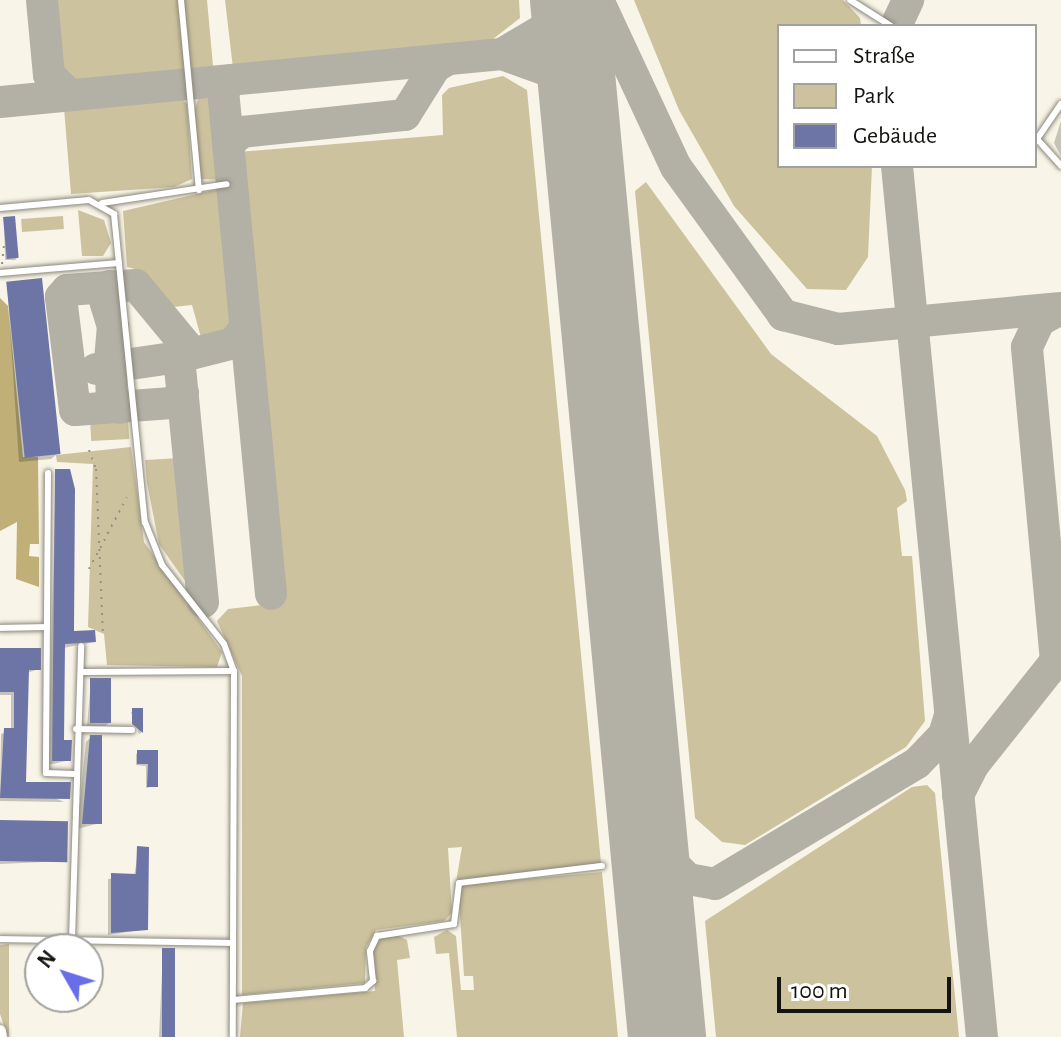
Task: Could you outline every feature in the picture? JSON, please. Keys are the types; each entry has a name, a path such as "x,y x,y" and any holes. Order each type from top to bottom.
{"lane":[{"path":"181,0 199,190"},
{"path":"850,0 888,24"},
{"path":"1061,104 1037,139 1061,166"},
{"path":"0,208 102,203 227,184"},
{"path":"102,203 114,214 148,534 162,565 224,644 234,671 233,1037"},
{"path":"2,273 119,263"},
{"path":"48,473 46,773 74,774"},
{"path":"0,628 45,627"},
{"path":"72,933 76,729 84,672 81,646"},
{"path":"84,672 234,671"},
{"path":"76,729 132,730"},
{"path":"233,1000 365,988 373,981 377,936 454,924 459,883 602,866"},
{"path":"0,939 24,939"},
{"path":"104,940 233,943"}],"path":[{"path":"2,273 4,246"},
{"path":"89,450 96,469 94,559 103,634"},
{"path":"89,569 127,497"}],"green space":[{"path":"53,0 207,0 213,66 71,80 59,65"},
{"path":"225,0 519,0 520,18 488,43 233,68"},
{"path":"634,0 843,0 860,18 861,24 777,24 777,168 872,168 868,257 846,290 807,289 734,206 679,110"},
{"path":"503,76 527,90 601,863 456,882 462,847 448,848 452,913 444,921 376,930 366,947 365,983 242,995 242,676 217,621 228,609 278,603 238,152 443,135 442,95 449,88"},
{"path":"199,96 214,100 225,180 201,179 194,112"},
{"path":"180,97 187,104 192,179 174,187 71,194 64,108"},
{"path":"646,182 771,354 877,436 905,490 907,501 897,508 902,556 912,556 925,721 906,747 745,845 722,842 695,818 635,191"},
{"path":"227,187 240,324 232,337 202,341 192,305 164,308 139,270 127,267 123,211"},
{"path":"78,210 104,220 111,243 103,256 82,256"},
{"path":"63,216 64,229 22,232 21,219"},
{"path":"128,417 129,439 91,441 90,419"},
{"path":"131,447 144,542 222,652 217,667 107,665 104,634 88,627 93,464 57,462 56,455"},
{"path":"180,458 189,476 199,601 159,544 147,483 145,460"},
{"path":"927,785 935,793 959,1037 716,1037 705,921 912,787"},
{"path":"602,872 618,1037 457,1037 449,953 436,954 434,937 447,930 456,936 461,990 474,990 473,976 464,976 458,885"},
{"path":"397,935 407,940 410,958 397,960 404,1037 240,1037 243,1003 375,991 373,950 381,938"},
{"path":"9,944 8,1037 0,1014 0,945"}],"shaded area":[{"path":"0,298 8,306 23,457 38,457 39,544 30,544 29,556 39,557 39,587 16,579 17,522 0,531"}],"building":[{"path":"15,216 19,258 7,259 3,217"},
{"path":"42,278 61,454 25,458 6,282"},
{"path":"55,469 70,469 75,489 74,631 95,630 96,642 65,644 64,740 72,740 71,761 52,761"},
{"path":"0,648 41,648 41,670 29,670 26,782 71,782 70,799 0,798 4,728 14,728 14,692 0,692"},
{"path":"90,678 111,678 111,723 90,723"},
{"path":"132,708 143,708 143,733 132,724"},
{"path":"90,735 102,735 102,824 82,824"},
{"path":"137,750 158,750 158,787 147,787 148,764 137,764"},
{"path":"0,820 68,821 67,862 0,861"},
{"path":"137,846 149,847 148,930 111,933 111,873 136,874"},
{"path":"162,948 175,948 175,1037 162,1037"}],"taxiway":[{"path":"42,0 49,75 70,95"},
{"path":"0,102 502,54 544,29 560,0"},
{"path":"598,0 676,167 783,315 838,329 1061,308"},
{"path":"897,24 908,0"},
{"path":"502,54 549,71 580,110"},
{"path":"228,144 242,132 405,115 435,67 449,59"},
{"path":"232,80 223,90 271,594"},
{"path":"897,168 982,1037"},
{"path":"183,393 172,403 75,410 61,297 67,290 136,285 189,349"},
{"path":"110,286 103,294 113,326 110,360 118,367 111,375 112,401 121,408"},
{"path":"958,795 974,764 1056,661 1027,347 1039,321 1061,309"},
{"path":"203,602 179,357 234,343 245,327"},
{"path":"96,369 179,357"},
{"path":"649,840 688,879 715,884 917,763 944,735 950,715"}],"runway":[{"path":"569,0 667,1037"}]}
